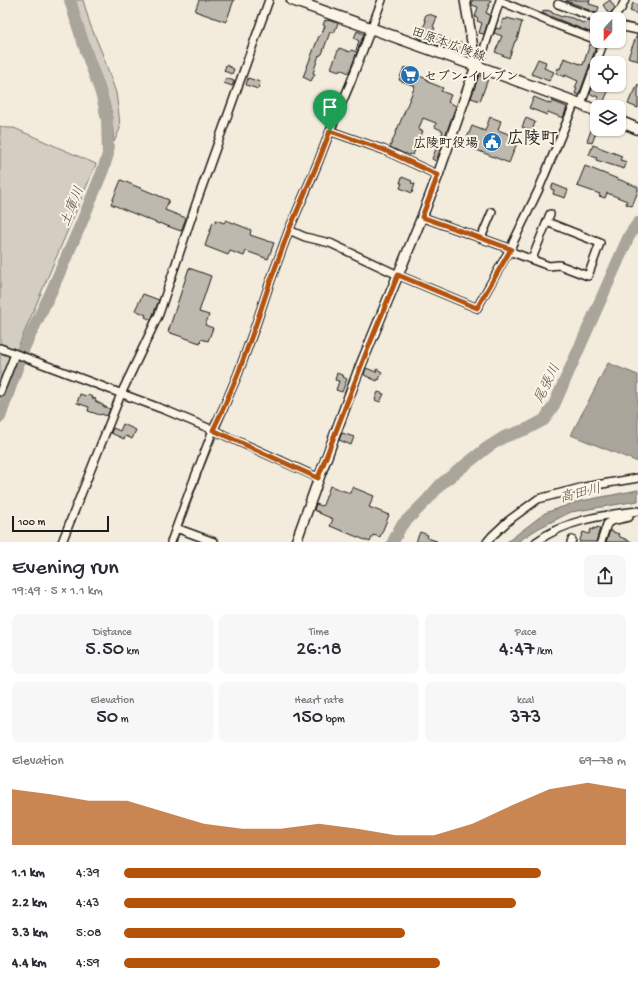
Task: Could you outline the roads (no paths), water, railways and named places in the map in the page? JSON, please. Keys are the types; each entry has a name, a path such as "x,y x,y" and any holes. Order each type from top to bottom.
{"main road":[{"name":"田原本広陵線","path":"292,0 590,108"},
{"path":"626,123 638,129"}],"street":[{"path":"62,542 121,394 159,314 200,193 269,0"},
{"path":"171,542 213,430 240,367 269,285 292,232 319,160 333,132 382,0"},
{"path":"465,0 476,66"},
{"path":"296,542 318,478 366,353 438,175 500,0 557,25 590,37"},
{"path":"617,12 626,0"},
{"path":"558,4 590,16"},
{"path":"626,27 638,30"},
{"path":"292,232 330,243 398,275 477,308 510,250 538,191 578,103 598,48"},
{"path":"333,132 384,150 438,175"},
{"path":"482,238 492,212"},
{"path":"532,259 550,214"},
{"path":"422,217 482,238 550,266 559,265 588,276 600,243 547,222"},
{"path":"0,348 165,410 213,430 318,478"},
{"path":"0,392 15,354"},
{"path":"487,542 508,521 538,499 584,487 638,478"},
{"path":"536,542 556,530 570,524 610,514 634,512"},
{"path":"601,542 607,524 611,521 629,517 634,512"},
{"path":"176,528 214,542"}],"waterway":[{"name":"土庫川","path":"0,417 24,348 81,224 108,154 107,120 103,100 70,0"},
{"path":"626,23 638,26"},
{"path":"335,131 344,107"},
{"path":"293,228 313,186 333,135"},
{"name":"尾張川","path":"393,542 401,526 441,484 488,447 504,437 527,429 544,420 554,405 629,236 638,223"},
{"path":"246,362 275,279"},
{"path":"181,528 204,465 228,407"},
{"path":"176,542 179,532"}],"place":[{"name":"セブン-イレブン","path":"410,75"},
{"name":"広陵町役場","path":"492,142"}],"district":[{"name":"広陵町","path":"532,137"}],"water label":[{"name":"高田川","path":"580,492"}]}
